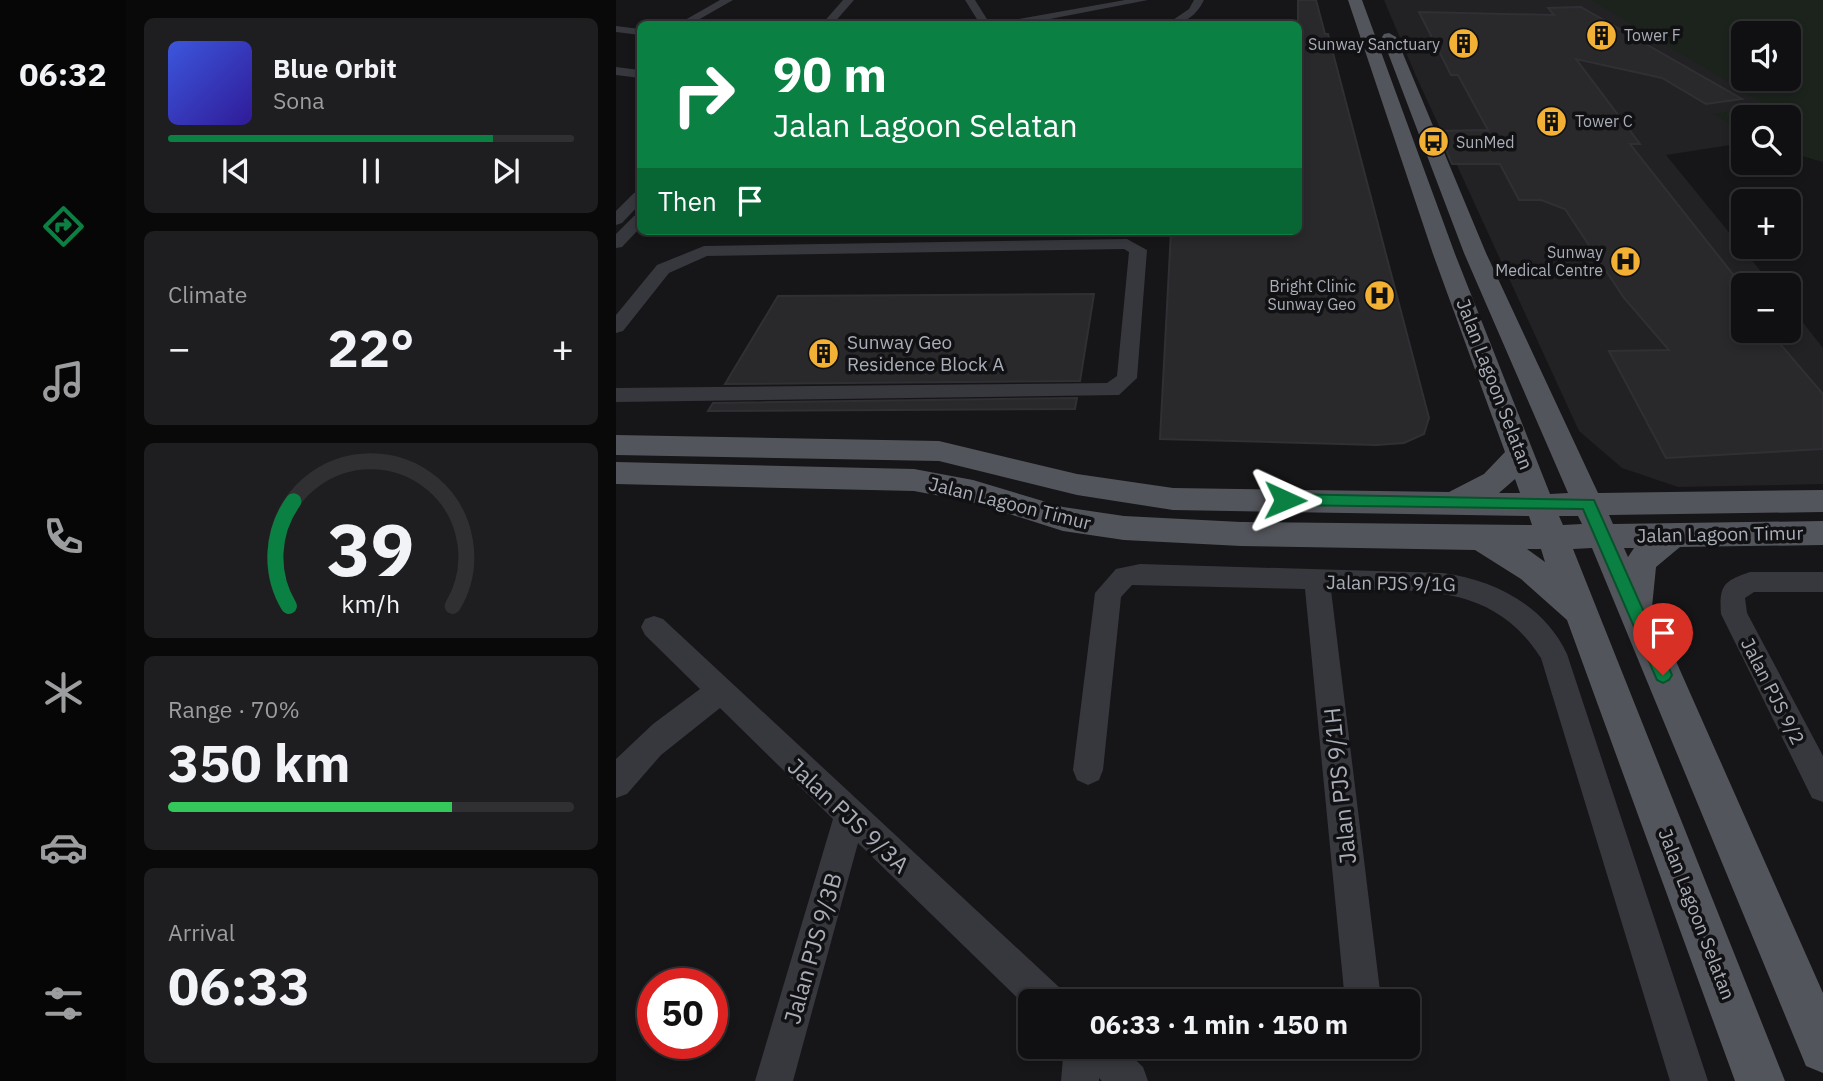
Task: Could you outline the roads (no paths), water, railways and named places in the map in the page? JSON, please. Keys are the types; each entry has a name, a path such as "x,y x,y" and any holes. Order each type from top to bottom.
{"main road":[{"name":"Jalan Lagoon Selatan","path":"1355,0 1444,254 1760,1081"},
{"name":"Jalan Lagoon Selatan","path":"1383,24 1475,253 1635,608 1823,1049"},
{"name":"Jalan Lagoon Timur","path":"616,445 939,451 993,461 1066,482 1123,494 1161,498 1453,503 1602,535 1823,533"},
{"path":"1565,450 1585,472 1604,486 1658,503"},
{"path":"1453,503 1480,492 1499,480 1521,452"},
{"name":"Jalan Lagoon Timur","path":"616,473 914,480 973,491 1063,519 1102,526 1241,534 1479,538 1547,522 1588,504 1823,501"},
{"path":"1635,608 1635,582 1640,564 1654,547 1677,534"},
{"path":"1479,538 1521,561 1555,585 1587,624"}],"street":[{"path":"690,21 728,0"},
{"path":"830,21 849,0"},
{"path":"970,0 983,21"},
{"path":"1025,21 1143,0"},
{"path":"1176,21 1193,10 1199,0"},
{"path":"616,29 637,32"},
{"path":"616,71 637,74"},
{"path":"616,220 637,199"},
{"path":"616,243 637,222"},
{"path":"874,248 880,235"},
{"path":"616,327 663,269 704,251 874,248 901,239 1127,244 1138,250 1127,378 1112,390 616,395"},
{"name":"Jalan PJS 9/1G","path":"1088,770 1108,593 1125,576 1465,584 1486,594 1529,621 1542,634 1553,654 1689,1081"},
{"name":"Jalan PJS 9/1H","path":"1317,581 1362,989"},
{"name":"Jalan PJS 9/2","path":"1823,582 1750,582 1732,593 1734,614 1823,787"},
{"name":"Jalan PJS 9/3A","path":"653,627 1034,989"},
{"path":"616,783 634,758 719,692"},
{"name":"Jalan PJS 9/3B","path":"774,1081 850,816"},
{"path":"1080,1081 1082,1059"},
{"path":"1107,1059 1129,1081"}],"place":[{"name":"Tower F","path":"1601,35"},
{"name":"Sunway Sanctuary","path":"1463,44"},
{"name":"Tower C","path":"1552,121"},
{"name":"SunMed","path":"1433,142"},
{"name":"Sunway Medical Centre","path":"1626,261"},
{"name":"Bright Clinic Sunway Geo","path":"1379,295"},
{"name":"Sunway Geo Residence Block A","path":"824,353"}]}
